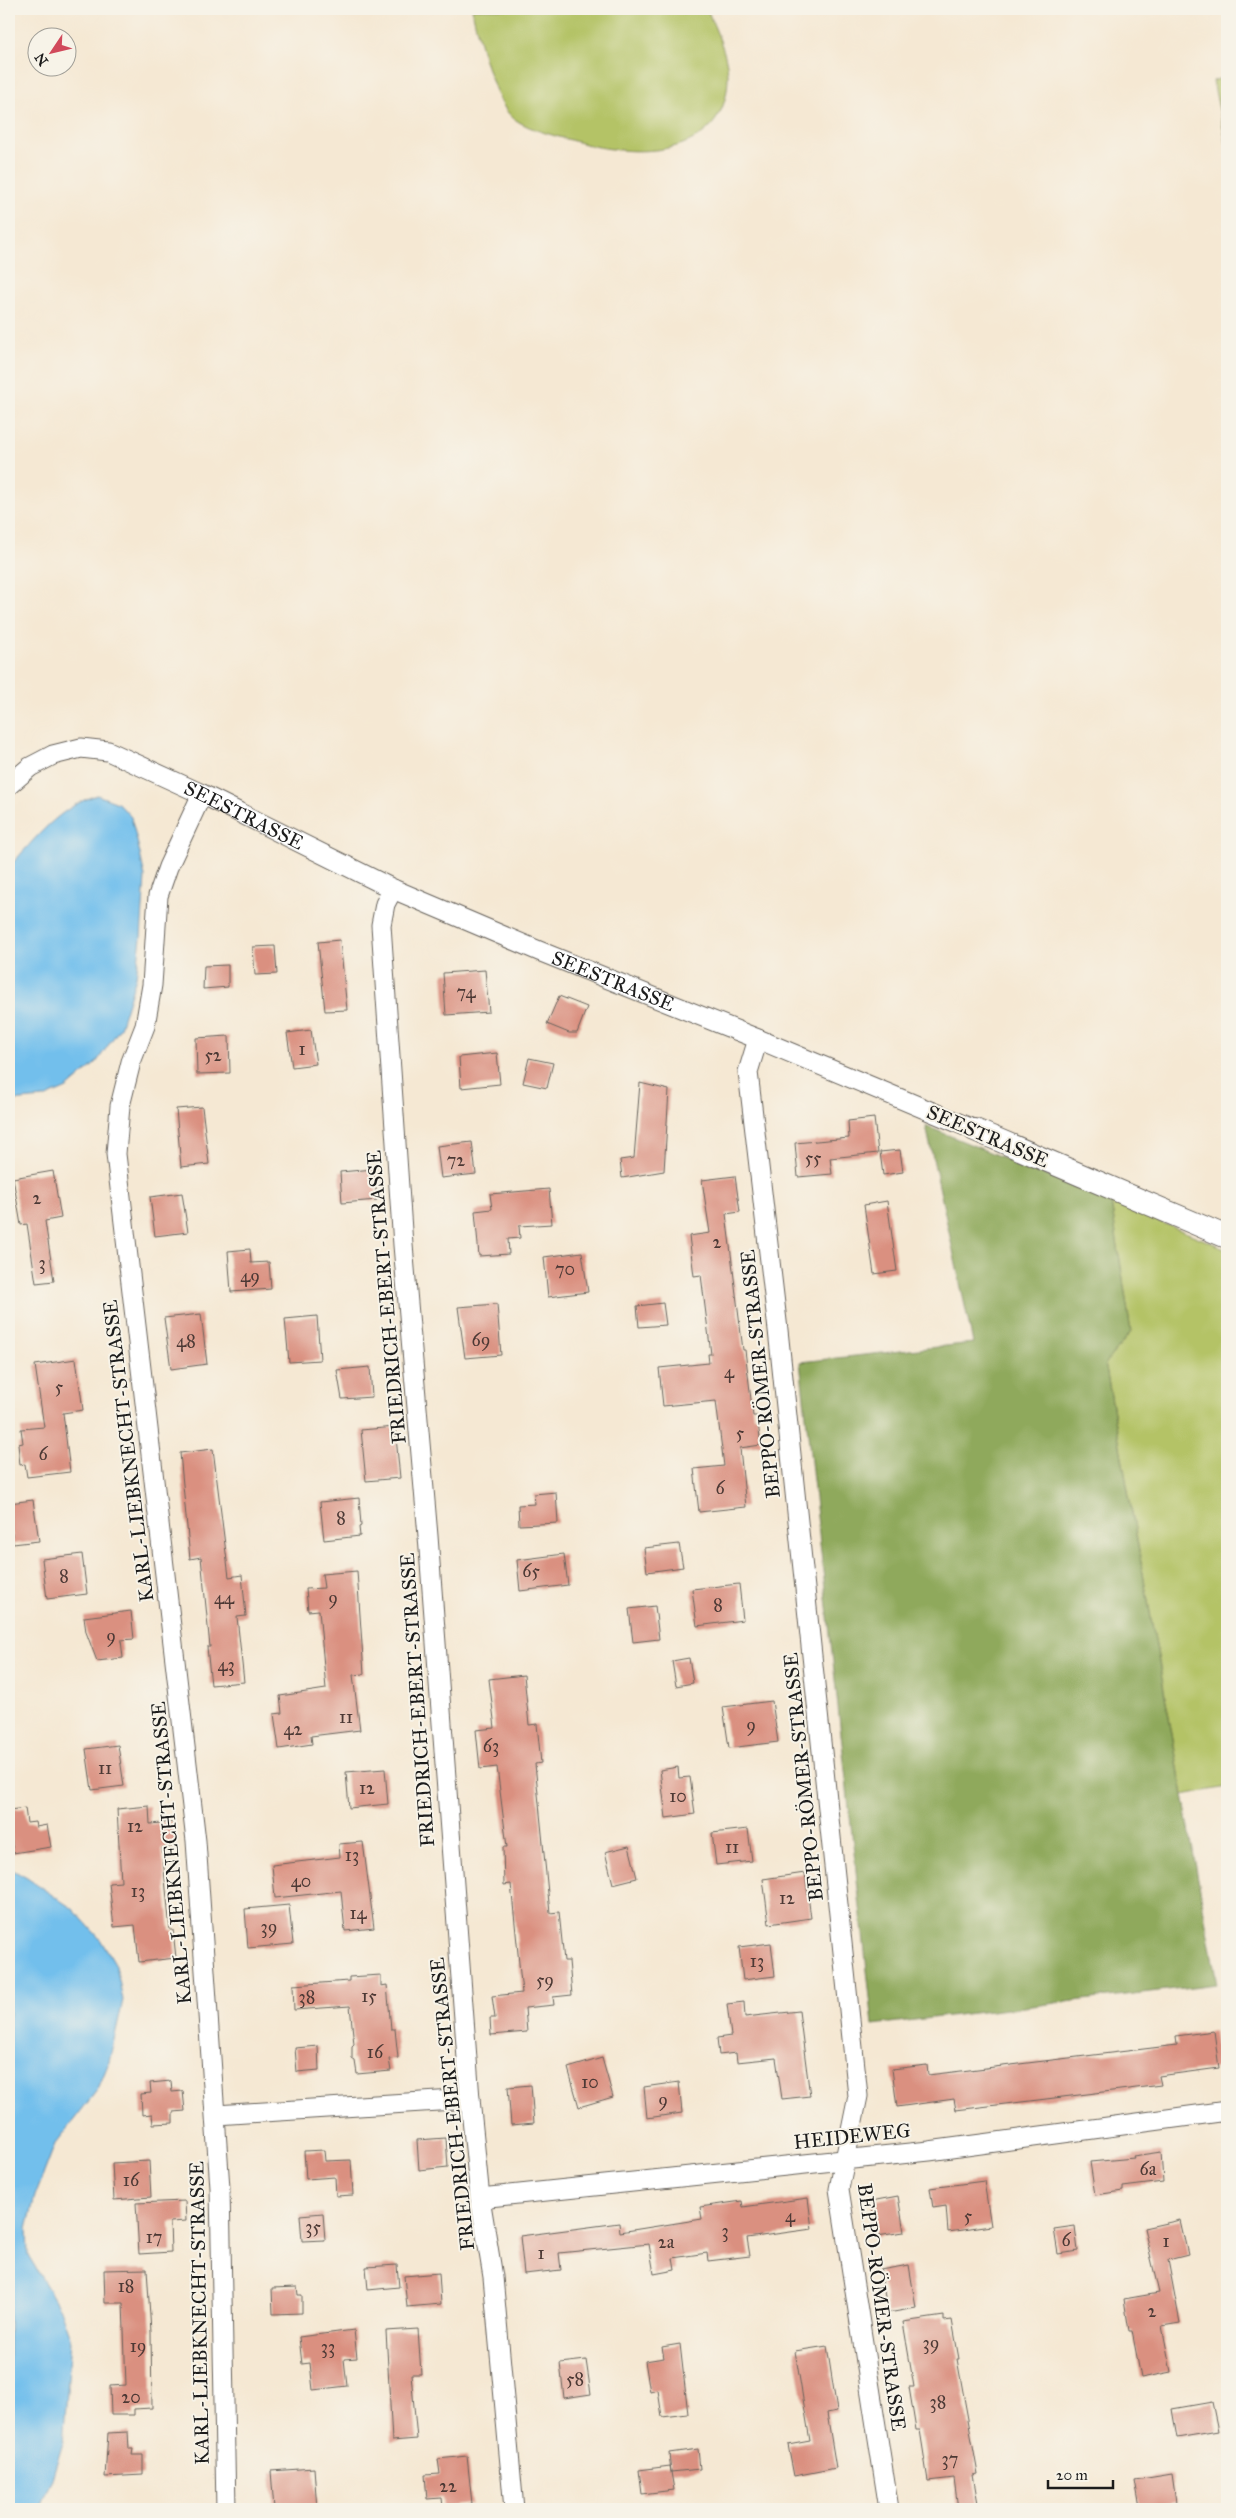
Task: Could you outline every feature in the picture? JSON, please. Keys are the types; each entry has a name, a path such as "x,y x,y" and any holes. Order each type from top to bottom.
{"street":[{"name":"SEESTRASSE","path":"9,785 30,767 53,755 81,748 108,751 202,794 392,889 758,1039 1227,1237"},
{"name":"KARL-LIEBKNECHT-STRASSE","path":"202,794 168,867 158,896 150,993 144,1026 120,1106 116,1154 196,1842 220,2188 226,2509"},
{"name":"FRIEDRICH-EBERT-STRASSE","path":"392,889 385,904 381,925 402,1235 428,1536 470,2099 480,2198 494,2277 514,2509"},
{"name":"BEPPO-RÖMER-STRASSE","path":"758,1039 748,1072 780,1340 858,2096 839,2188 889,2509"},
{"path":"216,2115 470,2099"},
{"name":"HEIDEWEG","path":"480,2198 844,2158 929,2151 1227,2111"}],"green space":[{"path":"472,9 707,9 720,41 727,66 728,74 724,101 714,122 698,137 678,146 655,150 630,151 605,148 537,130 513,118 499,98 487,67"},
{"path":"1227,76 1227,147 1213,81"},
{"path":"926,1126 1111,1202 1131,1332 1105,1363 1217,1984 873,2025 800,1362 973,1343"},
{"path":"1111,1202 1227,1249 1227,1787 1183,1795 1105,1363 1131,1332"}],"water":[{"path":"97,795 118,803 131,817 145,877 136,977 120,1028 96,1063 67,1088 44,1098 9,1101 9,867 38,835 59,816 83,801"},
{"path":"9,1868 73,1909 100,1939 116,1966 123,2000 109,2062 98,2089 55,2144 35,2196 27,2229 28,2255 60,2309 71,2341 63,2443 52,2478 39,2509 9,2509"}],"building":[{"path":"340,940 347,1010 325,1011 318,942"},
{"path":"275,946 277,974 255,975 253,947"},
{"path":"228,965 228,987 203,989 204,966"},
{"path":"485,970 489,1012 446,1015 443,973"},
{"path":"559,996 587,1007 577,1033 569,1033 547,1024"},
{"path":"311,1030 316,1064 292,1067 287,1033"},
{"path":"229,1036 230,1073 197,1074 196,1038"},
{"path":"497,1053 500,1084 461,1088 459,1057"},
{"path":"529,1058 553,1063 547,1088 523,1083"},
{"path":"640,1083 669,1090 664,1171 622,1178 620,1160 634,1158"},
{"path":"202,1107 209,1164 181,1167 176,1109"},
{"path":"874,1118 878,1153 830,1158 832,1174 798,1177 795,1143 849,1138 848,1121"},
{"path":"472,1142 476,1174 441,1178 437,1146"},
{"path":"900,1150 903,1172 883,1175 880,1152"},
{"path":"374,1169 377,1200 342,1203 340,1172"},
{"path":"53,1171 61,1218 45,1221 54,1281 36,1283 27,1224 21,1225 13,1178"},
{"path":"735,1176 740,1212 726,1214 753,1416 757,1416 761,1445 740,1448 746,1507 699,1512 694,1469 724,1466 716,1401 663,1406 659,1368 709,1363 708,1354 711,1354 701,1275 694,1276 689,1236 710,1233 702,1180"},
{"path":"549,1189 552,1224 519,1226 520,1238 508,1239 509,1254 479,1256 475,1211 492,1209 490,1194"},
{"path":"182,1193 188,1232 155,1236 150,1197"},
{"path":"887,1201 897,1271 874,1274 864,1205"},
{"path":"250,1249 251,1263 269,1262 271,1289 231,1292 228,1251"},
{"path":"582,1252 588,1292 548,1297 544,1257"},
{"path":"663,1303 666,1325 639,1327 637,1306"},
{"path":"497,1304 501,1355 465,1358 458,1307"},
{"path":"201,1314 207,1364 171,1369 164,1318"},
{"path":"317,1316 320,1360 289,1362 285,1319"},
{"path":"76,1359 83,1410 63,1413 70,1472 27,1477 25,1464 20,1465 18,1444 23,1443 21,1429 44,1427 35,1365"},
{"path":"370,1367 372,1397 342,1399 337,1370"},
{"path":"395,1427 400,1478 366,1481 361,1430"},
{"path":"213,1449 229,1577 242,1575 246,1616 237,1617 244,1682 211,1685 207,1647 210,1647 201,1557 190,1559 180,1453"},
{"path":"556,1492 558,1523 519,1525 518,1505 535,1504 534,1494"},
{"path":"359,1498 360,1536 324,1540 320,1502"},
{"path":"33,1500 39,1541 13,1544 12,1533 9,1533 9,1503"},
{"path":"679,1544 683,1567 647,1572 644,1548"},
{"path":"82,1554 87,1594 47,1599 42,1559"},
{"path":"564,1554 568,1585 520,1591 517,1560"},
{"path":"357,1571 364,1674 353,1675 360,1730 311,1736 312,1744 279,1749 274,1714 282,1713 280,1696 326,1689 319,1610 308,1611 306,1589 324,1588 322,1574"},
{"path":"739,1584 743,1620 697,1626 692,1589"},
{"path":"655,1606 659,1639 633,1642 629,1609"},
{"path":"131,1611 134,1639 121,1640 123,1658 97,1661 86,1632 84,1617"},
{"path":"689,1658 693,1683 676,1686 672,1661"},
{"path":"524,1675 529,1725 537,1724 541,1763 535,1764 550,1913 559,1912 564,1961 569,1961 572,1995 553,1997 554,2005 525,2008 527,2032 491,2035 490,2018 495,2018 492,1996 522,1993 511,1884 504,1885 503,1847 507,1847 497,1767 480,1769 476,1730 495,1728 489,1679"},
{"path":"772,1701 778,1742 729,1748 723,1707"},
{"path":"118,1745 124,1786 92,1790 86,1749"},
{"path":"678,1767 679,1778 690,1777 695,1814 666,1818 660,1770"},
{"path":"385,1769 388,1804 349,1808 346,1772"},
{"path":"149,1806 150,1824 173,1822 176,1846 162,1848 170,1930 173,1930 176,1958 139,1962 135,1925 114,1927 109,1883 121,1882 117,1809"},
{"path":"25,1808 27,1823 35,1822 36,1827 47,1825 51,1847 13,1853 9,1810"},
{"path":"748,1829 752,1861 716,1865 712,1833"},
{"path":"363,1842 374,1928 345,1931 341,1891 275,1898 272,1865 340,1857 339,1844"},
{"path":"629,1846 637,1878 613,1884 605,1852"},
{"path":"805,1873 811,1918 769,1924 763,1879"},
{"path":"289,1905 293,1944 248,1948 245,1909"},
{"path":"771,1943 775,1976 743,1980 739,1947"},
{"path":"381,1975 381,1986 387,1985 391,2029 395,2029 398,2058 389,2059 391,2071 357,2074 355,2061 352,2059 352,2046 354,2044 350,2006 294,2010 293,1985 349,1981 349,1977"},
{"path":"744,2002 745,2017 799,2011 810,2096 782,2099 776,2058 737,2062 736,2053 719,2055 717,2038 731,2036 727,2004"},
{"path":"1214,2031 1219,2068 1159,2076 1161,2085 956,2110 954,2099 897,2107 892,2069 927,2065 928,2075 1177,2045 1176,2036"},
{"path":"318,2046 319,2070 297,2072 295,2048"},
{"path":"602,2058 613,2097 579,2107 568,2068"},
{"path":"171,2081 172,2092 183,2091 185,2111 173,2112 173,2123 153,2124 152,2114 142,2115 141,2094 151,2093 150,2083"},
{"path":"679,2082 682,2113 647,2118 644,2087"},
{"path":"531,2085 534,2123 511,2125 508,2087"},
{"path":"446,2138 448,2167 419,2170 417,2140"},
{"path":"324,2150 325,2161 351,2160 353,2195 336,2196 335,2177 306,2179 304,2151"},
{"path":"1161,2152 1163,2182 1123,2187 1123,2191 1095,2195 1090,2162 1134,2158 1133,2156"},
{"path":"149,2161 151,2197 114,2200 112,2163"},
{"path":"984,2181 991,2226 948,2232 946,2206 933,2208 930,2188"},
{"path":"898,2196 904,2232 877,2236 871,2201"},
{"path":"808,2198 812,2229 747,2238 750,2256 708,2261 707,2253 673,2258 675,2270 654,2274 649,2244 559,2253 561,2270 524,2274 520,2236 619,2223 620,2232 702,2219 700,2207 742,2201 743,2207"},
{"path":"185,2201 186,2221 170,2222 171,2252 139,2254 136,2203"},
{"path":"323,2213 325,2240 302,2241 300,2215"},
{"path":"1180,2220 1188,2255 1168,2260 1180,2323 1162,2326 1171,2372 1141,2378 1132,2331 1129,2331 1124,2299 1159,2293 1144,2228"},
{"path":"1075,2226 1078,2251 1058,2254 1054,2229"},
{"path":"397,2265 399,2287 368,2290 366,2267"},
{"path":"909,2265 916,2308 888,2313 880,2270"},
{"path":"147,2269 151,2332 152,2408 134,2409 134,2415 111,2415 110,2386 126,2385 123,2303 105,2303 104,2270"},
{"path":"439,2273 441,2304 407,2307 404,2276"},
{"path":"297,2287 298,2295 302,2295 302,2313 273,2314 272,2288"},
{"path":"944,2316 944,2321 952,2320 959,2359 957,2359 978,2474 973,2475 979,2509 958,2509 954,2478 928,2481 920,2430 916,2430 909,2387 914,2387 903,2322"},
{"path":"418,2329 421,2374 411,2374 417,2439 392,2441 386,2331"},
{"path":"354,2330 357,2358 344,2359 347,2386 313,2390 310,2363 302,2364 299,2337"},
{"path":"680,2344 688,2414 662,2417 658,2390 650,2392 645,2361 664,2358 662,2347"},
{"path":"827,2346 837,2411 827,2413 836,2468 794,2476 788,2445 810,2441 795,2351"},
{"path":"586,2360 591,2394 564,2398 560,2363"},
{"path":"1212,2402 1218,2431 1177,2438 1172,2409"},
{"path":"128,2432 129,2449 133,2449 132,2455 143,2455 143,2475 105,2477 108,2433"},
{"path":"698,2449 700,2469 671,2472 669,2453"},
{"path":"467,2456 472,2504 443,2507 442,2498 427,2499 425,2475 440,2474 438,2459"},
{"path":"670,2466 674,2490 642,2494 639,2470"},
{"path":"314,2468 317,2509 274,2509 271,2471"},
{"path":"1172,2474 1176,2502 1140,2508 1135,2480"}]}
